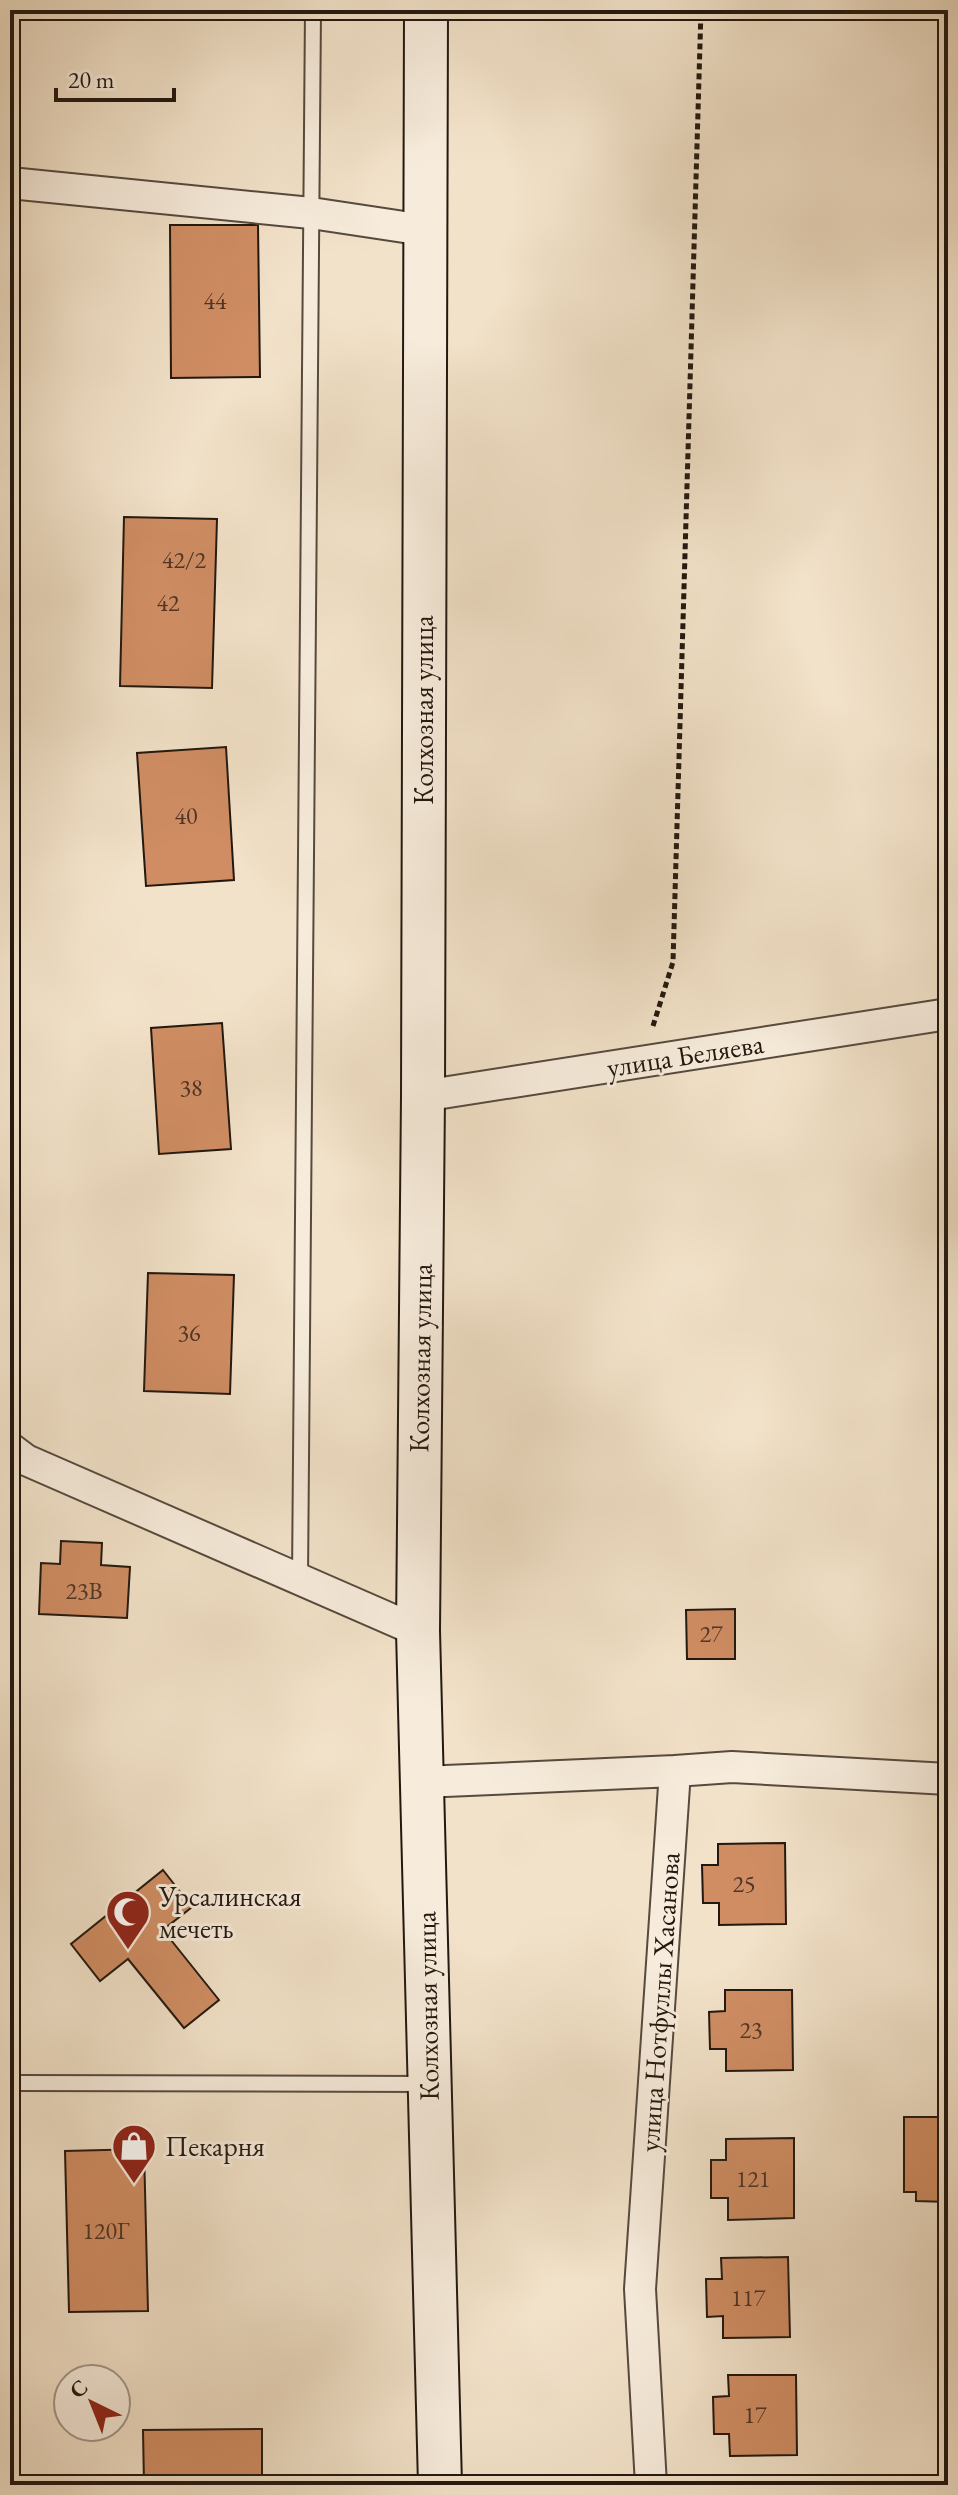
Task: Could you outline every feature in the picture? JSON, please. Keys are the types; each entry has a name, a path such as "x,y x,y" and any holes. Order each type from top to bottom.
{"main road":[{"name":"Колхозная улица","path":"426,10 418,1631 440,2485"}],"street":[{"path":"10,183 311,213 424,230"},
{"name":"улица Беляева","path":"423,1096 948,1014"},
{"path":"10,1448 26,1460 418,1631"},
{"path":"422,1782 732,1767 948,1779"},
{"name":"улица Нотфуллы Хасанова","path":"651,2485 640,2289 675,1771"}],"lane":[{"path":"300,1579 313,10"},
{"path":"16,2083 428,2084"}],"path":[{"path":"629,1064 657,1019 673,962 701,10"}],"building":[{"path":"170,225 258,225 260,377 171,378"},
{"path":"124,517 217,519 212,688 120,686"},
{"path":"226,747 234,880 146,886 137,753"},
{"path":"222,1023 231,1149 159,1154 151,1028"},
{"path":"148,1273 234,1275 230,1394 144,1391"},
{"path":"61,1541 102,1543 101,1565 130,1567 127,1618 39,1614 41,1563 60,1564"},
{"path":"735,1609 735,1659 687,1659 686,1610"},
{"path":"785,1843 786,1924 719,1925 719,1903 703,1903 702,1865 718,1865 718,1844"},
{"name":"Урсалинская мечеть","path":"163,1870 192,1907 163,1930 219,2000 184,2028 128,1959 100,1981 71,1944"},
{"path":"943,1876 948,1876 948,1922 942,1922"},
{"path":"725,1990 792,1990 793,2070 726,2071 726,2049 710,2049 709,2012 725,2011"},
{"path":"904,2117 948,2117 948,2202 916,2201 916,2192 904,2192"},
{"path":"794,2138 794,2218 728,2220 728,2198 711,2198 711,2160 726,2160 726,2139"},
{"path":"144,2149 148,2311 69,2312 65,2151"},
{"path":"788,2257 790,2337 723,2338 723,2316 707,2317 706,2279 722,2279 721,2258"},
{"path":"945,2288 948,2288 948,2334 944,2334"},
{"path":"728,2375 796,2375 797,2455 730,2456 729,2434 714,2434 713,2397 729,2396"},
{"path":"262,2429 262,2482 144,2485 143,2430"}],"place":[{"name":"Урсалинская мечеть","path":"128,1951"},
{"name":"Пекарня","path":"134,2185"}]}
